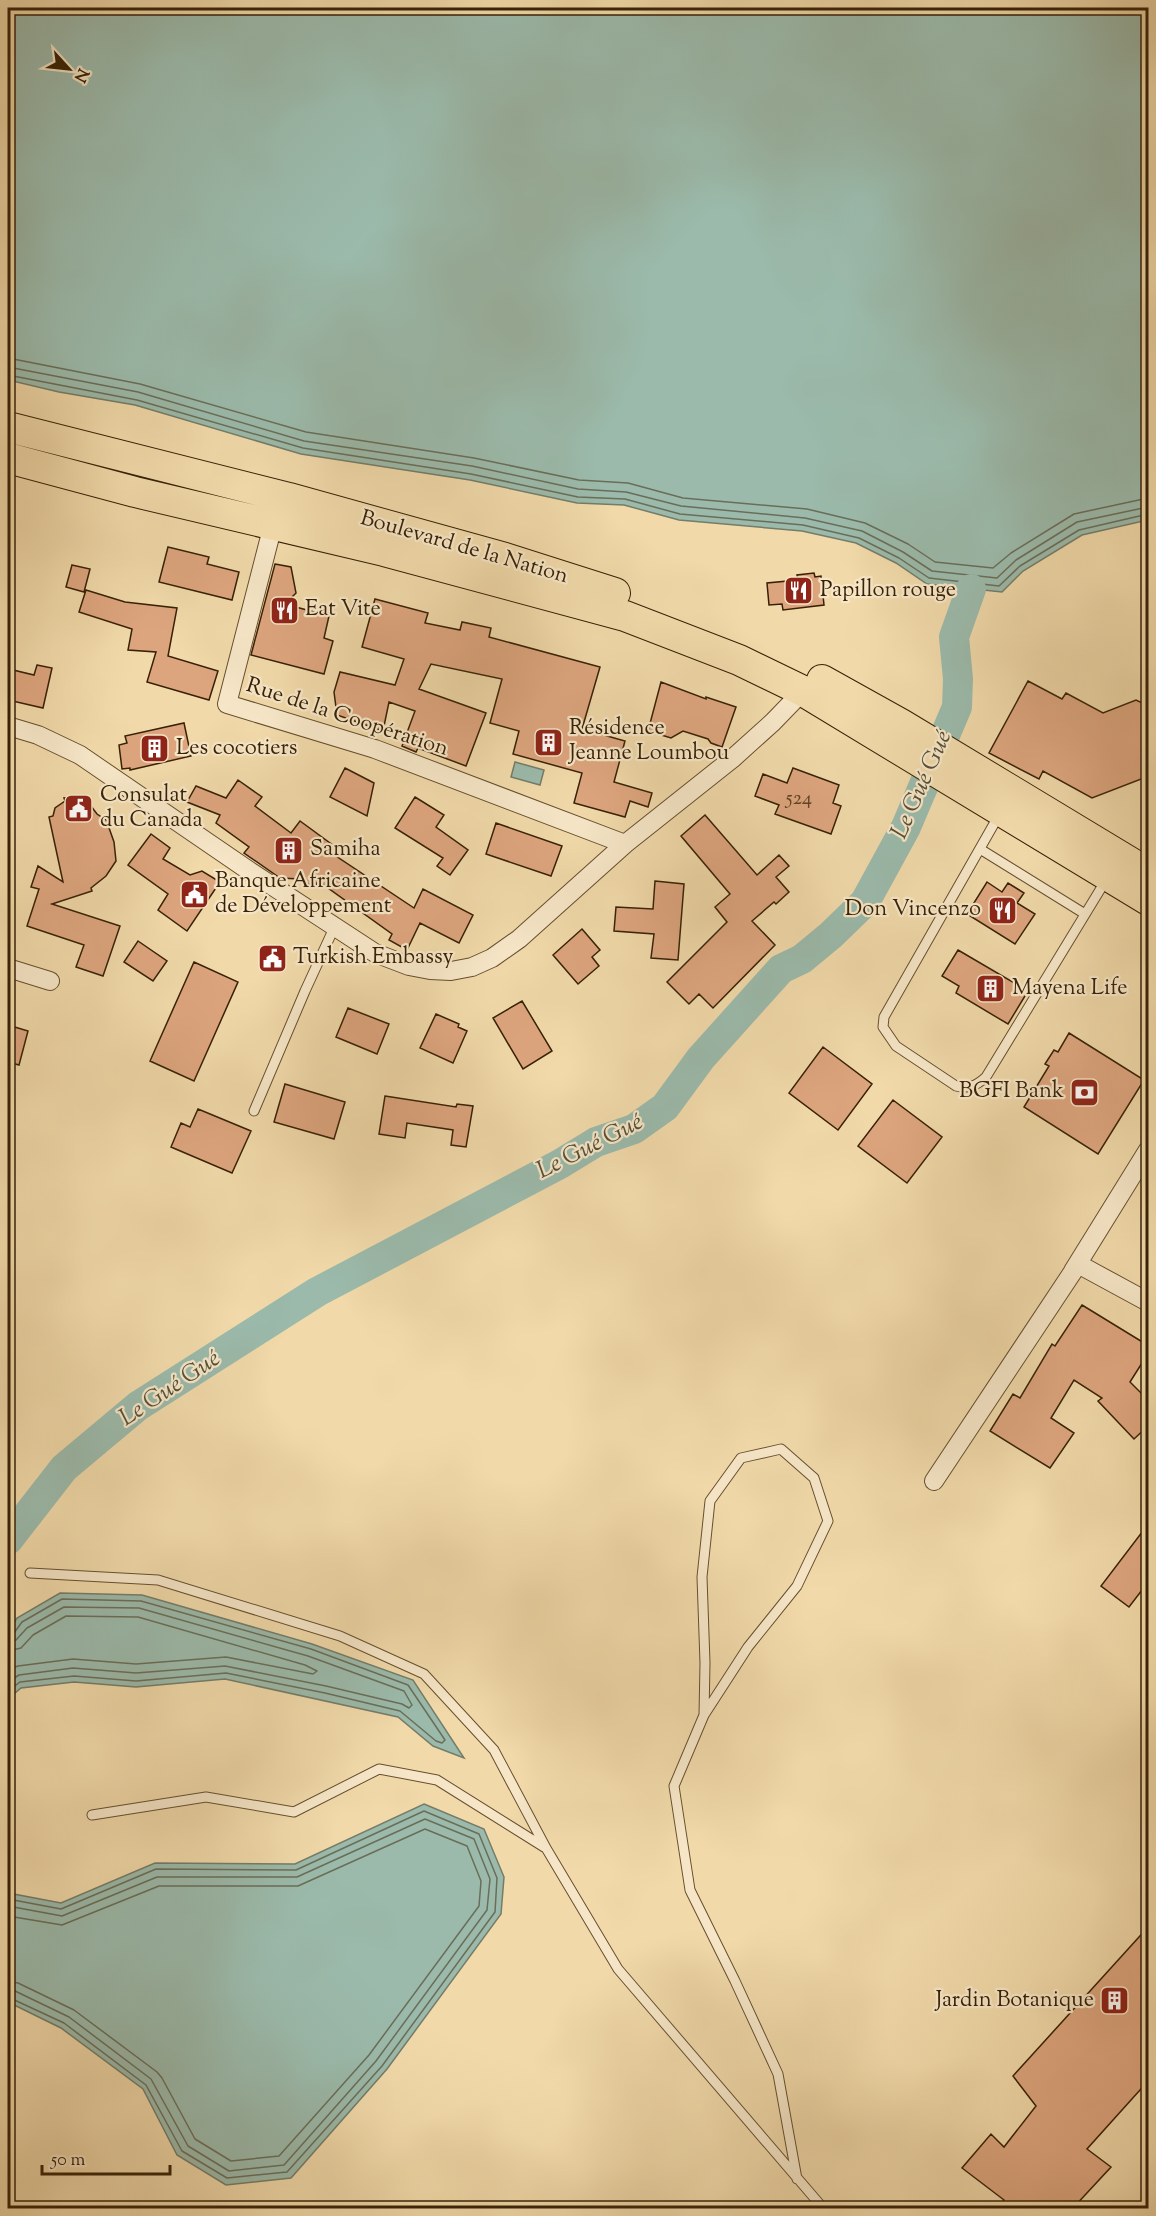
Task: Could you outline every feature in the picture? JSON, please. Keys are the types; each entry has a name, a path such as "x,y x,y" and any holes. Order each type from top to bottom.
{"main road":[{"name":"Boulevard de la Nation","path":"8,427 289,498 505,558 620,594 770,652 901,737"},
{"name":"Boulevard de la Nation","path":"8,458 135,492 384,550 625,616 749,664 901,737"},
{"path":"901,737 971,779 1149,873"},
{"path":"971,779 1001,811 1149,900"}],"street":[{"name":"Rue de la Coopération","path":"273,525 227,704 375,749 625,844"},
{"path":"8,726 38,735 80,755 334,928 375,953 409,966 451,971 472,967 492,958 519,939 625,844 732,759 803,691"},
{"path":"8,968 50,981"},
{"path":"934,1481 1076,1268 1149,1150"},
{"path":"1076,1268 1149,1302"}],"lane":[{"path":"1001,811 884,1017 883,1027 897,1046 956,1086 967,1088 977,1085 986,1077 1109,876"},
{"path":"980,849 1085,914"},
{"path":"254,1112 300,1001 334,928"},
{"path":"704,1715 702,1577 710,1501 741,1458 781,1449 814,1478 828,1521 797,1586 748,1647 704,1715 674,1785 690,1890 778,2074 797,2179"},
{"path":"30,1573 158,1580 340,1636 424,1674 494,1749 546,1848 618,1969 823,2208"},
{"path":"92,1815 206,1797 294,1812 379,1769 437,1780 546,1848"}],"water":[{"path":"8,8 1148,8 1148,520 1082,535 1023,571 1002,592 927,584 896,563 856,543 802,531 679,520 624,505 577,503 470,480 301,454 135,405 59,392 8,380"},
{"path":"515,762 544,770 540,785 511,777"},
{"path":"60,1593 142,1595 312,1644 413,1680 464,1758 433,1746 398,1717 225,1679 136,1687 74,1682 21,1688 8,1699 8,1632 17,1618"},
{"path":"424,1804 484,1829 504,1877 501,1914 387,2069 291,2178 226,2185 177,2155 143,2089 61,2028 8,2002 8,1893 61,1903 155,1863 295,1864"}],"building":[{"path":"168,547 209,557 207,564 239,572 232,600 159,582"},
{"path":"275,564 291,567 296,593 285,604 329,616 324,638 333,641 324,674 251,655"},
{"path":"72,565 90,569 84,592 66,587"},
{"path":"814,573 815,577 821,576 824,605 783,610 782,604 769,605 767,583 798,580 797,575"},
{"path":"86,590 125,602 177,608 168,656 218,671 209,700 147,682 156,652 128,650 132,629 79,612"},
{"path":"375,599 428,613 425,623 460,630 462,622 491,628 489,637 600,667 582,729 625,741 614,782 652,793 648,807 630,801 625,817 574,803 582,773 513,754 519,731 490,723 502,679 431,664 419,689 486,713 466,766 418,748 416,752 402,746 415,711 389,702 383,731 337,715 334,692 340,672 395,685 404,659 362,647"},
{"path":"37,665 52,668 43,708 8,700 13,670 34,675"},
{"path":"1028,681 1062,699 1066,693 1103,713 1136,700 1149,706 1149,776 1092,798 1043,771 1039,779 989,753"},
{"path":"661,682 706,699 706,697 736,707 722,747 711,743 708,739 683,731 671,738 648,731"},
{"name":"Les cocotiers","path":"184,723 191,756 130,770 130,768 122,769 119,745 127,743 125,736"},
{"path":"345,768 374,783 367,816 330,797"},
{"path":"793,768 839,785 833,803 841,806 831,834 775,814 779,805 755,796 763,774 787,783"},
{"path":"238,780 262,797 255,806 291,833 300,821 334,846 330,852 414,908 423,889 473,915 459,943 420,923 407,950 389,940 392,934 318,881 315,888 300,879 280,878 244,853 249,847 216,823 220,815 187,802 196,786 226,798"},
{"path":"76,797 88,802 97,814 109,822 116,861 106,876 91,888 92,891 52,904 120,926 103,976 76,967 84,945 27,926 39,889 31,887 38,866 63,882 49,817 53,816 55,808 65,801 64,798"},
{"path":"415,797 444,815 436,827 468,850 450,875 437,866 443,858 395,828"},
{"path":"705,815 757,875 779,855 789,866 776,877 789,892 752,921 775,945 713,1008 699,994 689,1004 667,982 727,922 715,907 730,894 681,836"},
{"path":"496,823 562,846 551,876 486,854"},
{"path":"151,834 170,848 163,859 190,875 202,871 220,882 187,931 158,910 168,894 128,865"},
{"path":"655,881 684,884 678,960 651,958 654,934 614,931 616,907 653,909"},
{"path":"987,882 1002,892 1008,883 1024,893 1017,903 1035,914 1015,944 967,914"},
{"path":"582,929 600,950 592,957 599,966 578,984 553,955"},
{"path":"138,941 167,961 153,981 124,962"},
{"name":"Mayena Life","path":"958,950 1028,991 1008,1024 956,993 959,986 942,976"},
{"path":"194,962 238,982 194,1081 150,1061"},
{"path":"522,1001 552,1051 523,1069 493,1018"},
{"path":"348,1008 389,1024 377,1054 336,1037"},
{"path":"436,1014 459,1024 458,1027 467,1031 453,1063 420,1048"},
{"path":"8,1025 28,1031 19,1065 8,1062"},
{"name":"BGFI Bank","path":"1069,1033 1144,1080 1098,1154 1024,1107 1049,1066 1045,1064 1054,1050 1058,1052"},
{"path":"823,1047 872,1084 838,1130 789,1093"},
{"path":"285,1084 345,1102 334,1139 274,1122"},
{"path":"385,1096 456,1107 457,1104 473,1106 466,1147 451,1145 453,1130 407,1123 405,1138 379,1134"},
{"path":"893,1100 942,1137 907,1183 858,1146"},
{"path":"198,1109 251,1131 232,1173 171,1147 181,1123 190,1127"},
{"path":"1082,1305 1149,1346 1149,1352 1130,1382 1149,1401 1149,1425 1134,1439 1098,1401 1102,1398 1074,1380 1051,1418 1074,1433 1050,1468 990,1431 1013,1394 1020,1398 1052,1344 1055,1346"},
{"path":"1149,1523 1149,1581 1129,1607 1101,1586"},
{"name":"Jardin Botanique","path":"1149,1926 1149,2080 1087,2149 1111,2167 1073,2208 1011,2208 962,2168 991,2134 1004,2147 1036,2106 1013,2076"}],"waterway":[{"name":"Le Gué Gué","path":"8,1540 64,1468 138,1406 317,1292 560,1164 596,1142 634,1129 665,1107 701,1058 781,969 802,959 865,902 906,827 957,707 958,679 954,637 971,589"}],"place":[{"name":"Papillon rouge","path":"799,591"},
{"name":"Eat Vite","path":"284,610"},
{"name":"Résidence Jeanne Loumbou","path":"548,742"},
{"name":"Les cocotiers","path":"155,749"},
{"name":"Consulat du Canada","path":"79,809"},
{"name":"Samiha","path":"289,850"},
{"name":"Banque Africaine de Développement","path":"194,895"},
{"name":"Don Vincenzo","path":"1002,910"},
{"name":"Turkish Embassy","path":"272,958"},
{"name":"Mayena Life","path":"991,989"},
{"name":"BGFI Bank","path":"1085,1092"},
{"name":"Jardin Botanique","path":"1115,2001"}]}
